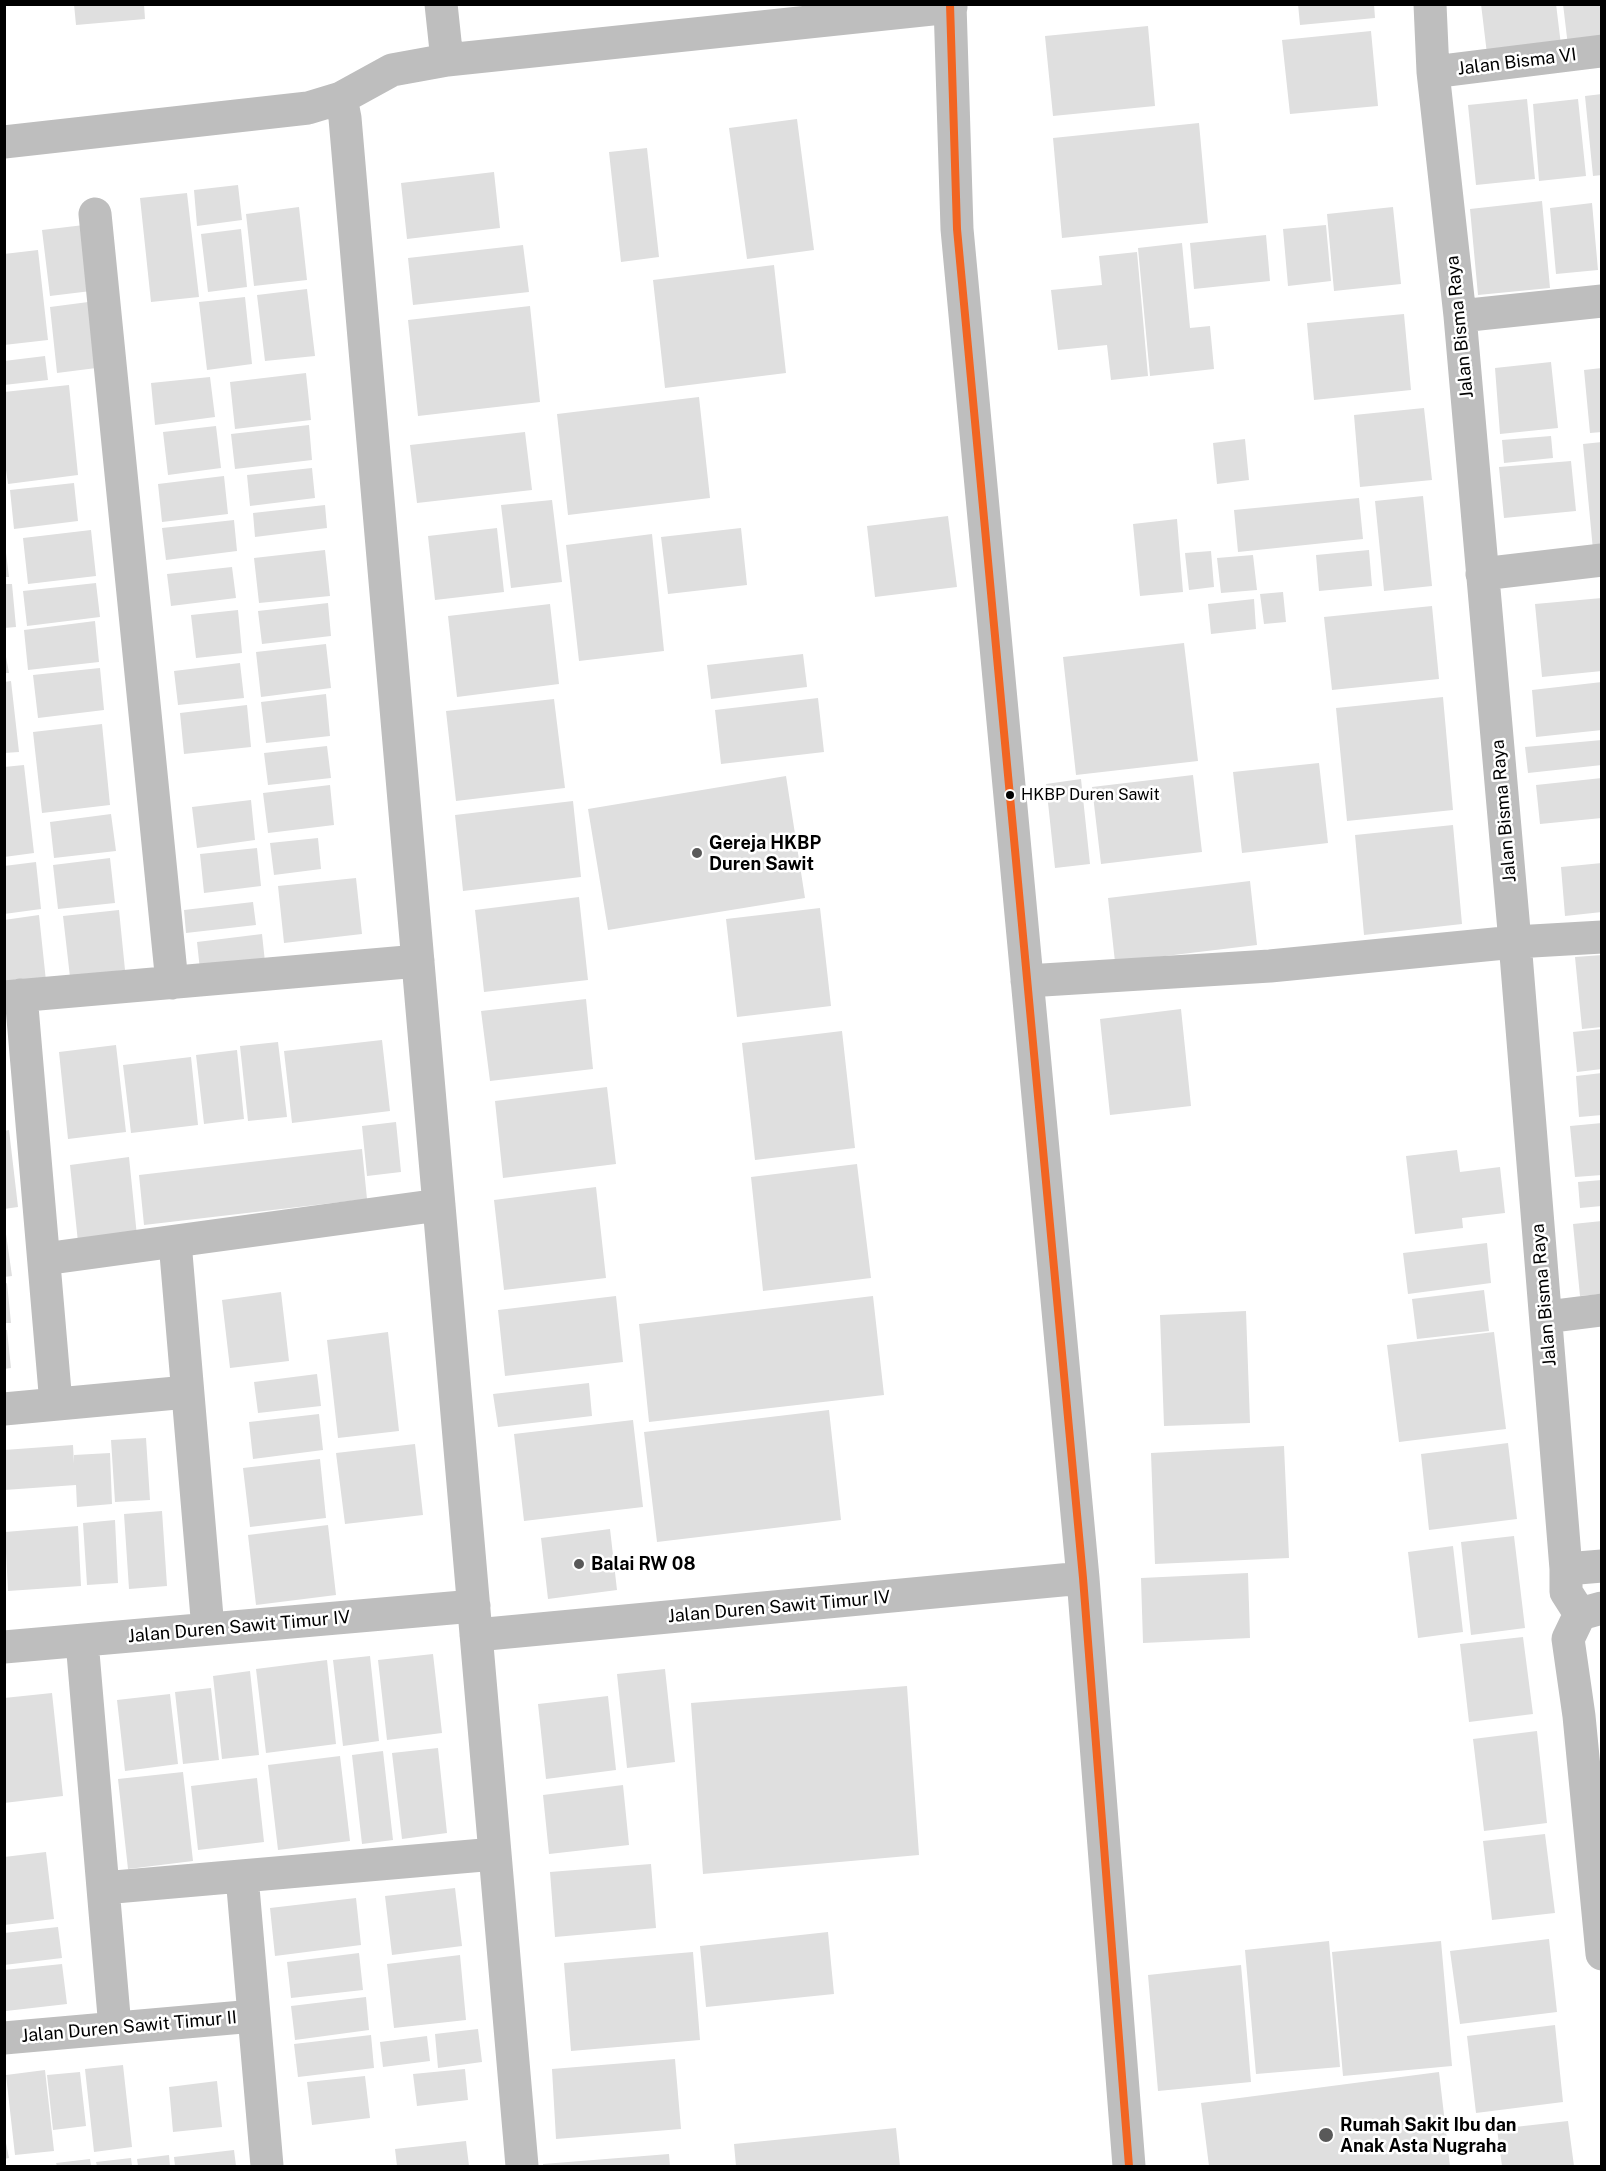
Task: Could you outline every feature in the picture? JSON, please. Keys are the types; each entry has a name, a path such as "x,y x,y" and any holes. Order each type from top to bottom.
{"street":[{"path":"441,4 447,60"},
{"name":"Jalan Bisma Raya","path":"1430,4 1433,72 1460,316 1515,942 1566,1592 1591,1611"},
{"path":"4,142 308,108 340,98 392,70 447,60 951,6 957,229 1083,1578 1129,2166"},
{"name":"Jalan Bisma VI","path":"1433,72 1602,51"},
{"path":"340,98 345,118 522,2166"},
{"path":"95,214 172,983"},
{"path":"1460,316 1602,301"},
{"path":"1482,574 1602,560"},
{"path":"1027,981 1270,966 1515,942 1602,937"},
{"path":"56,1404 44,1259 13,996 418,961"},
{"path":"44,1259 438,1205"},
{"path":"174,1242 208,1629"},
{"path":"1546,1317 1602,1310"},
{"path":"4,1409 187,1392"},
{"path":"1566,1569 1602,1566"},
{"name":"Jalan Duren Sawit Timur IV","path":"4,1647 208,1629 475,1621 1083,1578"},
{"path":"1591,1611 1568,1639 1579,1716 1602,1954"},
{"path":"82,1641 115,2028"},
{"path":"103,1888 495,1854"},
{"path":"242,1876 267,2166"},
{"name":"Jalan Duren Sawit Timur II","path":"4,2038 254,2016"}],"building":[{"path":"74,4 144,4 145,19 76,25"},
{"path":"1298,4 1374,4 1375,18 1300,25"},
{"path":"1481,4 1556,4 1561,45 1487,54"},
{"path":"1563,4 1602,4 1602,42 1568,46"},
{"path":"1148,26 1155,106 1053,116 1045,36"},
{"path":"1371,31 1378,106 1290,114 1282,40"},
{"path":"1602,94 1602,175 1593,176 1585,96"},
{"path":"1527,99 1535,179 1476,185 1468,105"},
{"path":"1578,99 1586,176 1539,181 1533,104"},
{"path":"797,119 814,250 747,259 729,128"},
{"path":"1199,123 1208,223 1062,238 1053,138"},
{"path":"647,148 659,257 621,262 609,152"},
{"path":"494,172 500,228 407,239 401,183"},
{"path":"238,185 242,220 197,226 194,190"},
{"path":"187,193 199,297 151,302 140,198"},
{"path":"1542,201 1550,288 1478,295 1470,209"},
{"path":"1592,203 1598,270 1556,274 1550,208"},
{"path":"299,207 307,280 254,286 246,214"},
{"path":"1393,207 1401,284 1334,291 1327,214"},
{"path":"84,225 91,291 50,296 42,230"},
{"path":"1326,225 1331,281 1288,286 1283,229"},
{"path":"241,229 247,287 208,292 201,234"},
{"path":"1266,235 1270,281 1194,289 1190,243"},
{"path":"1182,243 1190,328 1210,326 1214,369 1150,376 1138,248"},
{"path":"523,245 529,292 413,305 408,258"},
{"path":"38,250 48,340 4,345 4,254"},
{"path":"1137,252 1148,376 1111,380 1107,345 1058,350 1051,290 1102,285 1099,256"},
{"path":"774,265 786,373 665,388 653,280"},
{"path":"307,289 315,356 265,361 257,295"},
{"path":"245,297 252,364 207,370 199,302"},
{"path":"96,301 104,367 57,373 50,307"},
{"path":"530,306 540,402 418,416 408,320"},
{"path":"1404,314 1411,390 1314,400 1307,323"},
{"path":"45,356 48,380 4,385 4,361"},
{"path":"1551,362 1558,428 1500,434 1495,368"},
{"path":"1602,368 1602,432 1590,433 1584,370"},
{"path":"306,373 311,420 235,429 230,382"},
{"path":"210,377 215,417 155,425 151,383"},
{"path":"69,385 78,475 8,484 4,456 4,392"},
{"path":"699,397 710,498 568,515 557,414"},
{"path":"1424,408 1432,480 1360,487 1354,415"},
{"path":"309,425 312,460 235,469 231,434"},
{"path":"216,426 221,468 168,475 163,432"},
{"path":"525,432 532,490 417,503 410,445"},
{"path":"1551,436 1553,458 1504,463 1502,440"},
{"path":"1245,439 1249,480 1217,484 1213,443"},
{"path":"1602,442 1602,550 1593,550 1583,444"},
{"path":"1571,461 1576,511 1504,518 1499,467"},
{"path":"312,468 315,498 250,506 247,475"},
{"path":"224,476 228,514 162,522 158,484"},
{"path":"74,483 78,521 14,529 10,490"},
{"path":"1423,496 1432,586 1384,591 1375,501"},
{"path":"1359,498 1363,539 1238,552 1234,510"},
{"path":"552,500 562,582 511,588 501,505"},
{"path":"325,505 327,528 255,537 253,513"},
{"path":"948,516 957,587 875,597 867,526"},
{"path":"1177,519 1183,592 1140,596 1133,524"},
{"path":"234,520 237,551 166,560 162,528"},
{"path":"497,528 504,592 435,600 428,536"},
{"path":"741,528 747,585 668,594 661,537"},
{"path":"91,530 96,576 28,584 23,538"},
{"path":"652,534 664,651 579,661 566,545"},
{"path":"325,550 330,596 259,603 254,558"},
{"path":"1369,550 1372,586 1319,591 1316,555"},
{"path":"1211,551 1214,587 1189,590 1185,553"},
{"path":"4,553 6,553 9,577 4,577"},
{"path":"1253,555 1257,590 1221,593 1217,558"},
{"path":"232,567 236,598 171,606 167,574"},
{"path":"96,583 100,617 27,626 23,591"},
{"path":"4,584 12,584 16,627 4,628"},
{"path":"1283,592 1286,622 1264,624 1260,594"},
{"path":"1602,598 1602,671 1542,677 1535,604"},
{"path":"1254,599 1256,629 1211,634 1208,604"},
{"path":"328,603 331,636 262,644 258,611"},
{"path":"550,604 559,684 457,697 448,616"},
{"path":"1432,606 1439,679 1332,690 1324,617"},
{"path":"238,610 242,653 196,658 191,615"},
{"path":"95,621 99,662 28,670 24,630"},
{"path":"1184,643 1198,761 1076,775 1063,657"},
{"path":"326,644 331,688 261,697 256,652"},
{"path":"4,646 9,673 4,673"},
{"path":"803,654 807,687 711,699 707,665"},
{"path":"240,663 244,698 178,705 174,671"},
{"path":"100,668 104,710 38,718 33,675"},
{"path":"11,681 19,752 4,753 4,682"},
{"path":"1602,682 1602,730 1536,737 1532,690"},
{"path":"326,694 330,736 266,743 261,702"},
{"path":"1443,697 1453,810 1347,821 1336,708"},
{"path":"818,698 824,752 721,764 715,710"},
{"path":"554,699 565,788 456,801 446,711"},
{"path":"247,705 251,747 184,754 180,713"},
{"path":"102,724 110,805 42,813 33,732"},
{"path":"1602,740 1602,765 1528,773 1525,747"},
{"path":"327,746 331,778 268,785 264,753"},
{"path":"1319,763 1328,843 1242,853 1233,772"},
{"path":"24,765 34,853 4,857 4,767"},
{"path":"1193,775 1202,852 1101,864 1092,787"},
{"name":"Gereja HKBP Duren Sawit","path":"786,776 805,898 608,930 588,809"},
{"path":"1602,778 1602,818 1540,824 1536,785"},
{"path":"1081,779 1090,864 1055,868 1046,784"},
{"path":"330,785 334,825 268,833 263,793"},
{"path":"251,800 255,840 197,848 192,807"},
{"path":"573,801 581,877 463,891 455,815"},
{"path":"111,814 116,851 54,858 50,822"},
{"path":"1453,825 1462,924 1364,935 1355,835"},
{"path":"318,838 321,869 274,875 270,843"},
{"path":"257,848 261,886 204,893 200,854"},
{"path":"110,858 115,903 58,909 53,865"},
{"path":"36,862 41,909 4,914 4,866"},
{"path":"1602,863 1602,912 1565,916 1561,867"},
{"path":"356,878 362,934 284,943 278,886"},
{"path":"1250,881 1257,945 1115,962 1108,898"},
{"path":"579,897 588,980 484,992 475,910"},
{"path":"253,902 256,925 186,933 184,910"},
{"path":"820,908 831,1006 737,1017 726,919"},
{"path":"119,910 125,970 70,977 63,916"},
{"path":"39,915 46,981 4,985 4,920"},
{"path":"262,934 265,962 200,970 197,942"},
{"path":"1602,955 1602,1027 1582,1029 1575,957"},
{"path":"586,999 593,1069 490,1081 481,1011"},
{"path":"1181,1009 1191,1106 1110,1115 1100,1019"},
{"path":"1602,1029 1602,1069 1577,1072 1573,1032"},
{"path":"842,1031 855,1148 755,1160 742,1043"},
{"path":"382,1040 390,1111 292,1123 284,1051"},
{"path":"278,1042 287,1117 248,1121 240,1046"},
{"path":"116,1045 126,1132 68,1139 59,1052"},
{"path":"237,1050 244,1119 204,1124 196,1055"},
{"path":"191,1057 198,1125 131,1133 123,1065"},
{"path":"1602,1073 1602,1115 1579,1117 1576,1076"},
{"path":"607,1087 616,1164 503,1178 495,1101"},
{"path":"396,1122 401,1172 367,1176 362,1126"},
{"path":"1602,1123 1602,1175 1575,1177 1570,1126"},
{"path":"9,1130 18,1207 4,1209 4,1131"},
{"path":"362,1149 367,1199 144,1225 139,1175"},
{"path":"1457,1150 1460,1172 1500,1167 1505,1213 1462,1218 1463,1228 1415,1234 1406,1156"},
{"path":"129,1157 138,1246 79,1252 70,1165"},
{"path":"857,1164 871,1278 763,1291 751,1177"},
{"path":"1602,1180 1602,1206 1580,1208 1578,1182"},
{"path":"596,1187 606,1278 504,1290 494,1200"},
{"path":"4,1220 12,1276 4,1277"},
{"path":"1602,1221 1602,1294 1580,1296 1573,1224"},
{"path":"1487,1243 1491,1283 1408,1294 1403,1253"},
{"path":"7,1283 11,1323 4,1323 4,1284"},
{"path":"1484,1290 1489,1331 1417,1339 1412,1299"},
{"path":"281,1292 289,1361 230,1368 222,1300"},
{"path":"616,1296 623,1362 505,1376 498,1310"},
{"path":"873,1296 884,1395 649,1422 639,1324"},
{"path":"1246,1311 1250,1423 1164,1426 1160,1315"},
{"path":"4,1330 7,1330 11,1368 4,1369"},
{"path":"388,1332 399,1431 338,1438 327,1340"},
{"path":"1494,1332 1506,1429 1399,1442 1387,1345"},
{"path":"317,1374 321,1406 258,1413 254,1382"},
{"path":"589,1383 592,1416 498,1427 493,1394"},
{"path":"829,1410 841,1520 657,1542 644,1432"},
{"path":"319,1414 323,1450 253,1459 249,1422"},
{"path":"633,1420 643,1507 524,1521 514,1434"},
{"path":"146,1438 150,1500 115,1502 111,1440"},
{"path":"1508,1443 1517,1519 1429,1530 1421,1454"},
{"path":"415,1444 423,1515 345,1524 336,1453"},
{"path":"73,1445 74,1464 74,1455 110,1453 112,1504 77,1507 76,1485 4,1490 4,1450"},
{"path":"1284,1446 1289,1558 1155,1564 1151,1453"},
{"path":"320,1459 326,1518 250,1527 243,1468"},
{"path":"162,1511 167,1586 129,1589 124,1514"},
{"path":"115,1520 118,1583 87,1585 83,1523"},
{"path":"328,1525 336,1595 256,1605 248,1535"},
{"path":"78,1526 81,1586 8,1591 5,1532"},
{"name":"Balai RW 08","path":"610,1529 617,1590 548,1599 541,1538"},
{"path":"1514,1536 1525,1628 1471,1635 1461,1542"},
{"path":"1453,1546 1463,1632 1418,1638 1408,1552"},
{"path":"1248,1573 1250,1638 1143,1643 1141,1578"},
{"path":"1523,1637 1533,1714 1469,1722 1460,1644"},
{"path":"433,1654 442,1733 387,1740 378,1660"},
{"path":"370,1656 379,1741 343,1746 333,1660"},
{"path":"327,1660 336,1744 266,1753 256,1669"},
{"path":"665,1669 675,1762 627,1768 617,1674"},
{"path":"250,1671 259,1755 222,1759 213,1676"},
{"path":"907,1686 919,1855 703,1874 691,1703"},
{"path":"211,1688 219,1760 183,1764 175,1692"},
{"path":"52,1693 63,1796 4,1803 4,1698"},
{"path":"170,1694 178,1764 125,1771 117,1700"},
{"path":"608,1696 616,1770 546,1779 538,1704"},
{"path":"1537,1731 1547,1823 1484,1831 1473,1739"},
{"path":"438,1748 447,1833 402,1839 392,1753"},
{"path":"383,1751 393,1840 362,1844 352,1755"},
{"path":"340,1756 350,1841 278,1850 268,1765"},
{"path":"183,1772 193,1861 128,1869 118,1779"},
{"path":"257,1778 264,1842 198,1850 191,1786"},
{"path":"623,1785 629,1845 549,1854 543,1795"},
{"path":"1545,1834 1555,1913 1492,1920 1483,1841"},
{"path":"46,1852 54,1919 4,1925 4,1857"},
{"path":"651,1864 656,1928 555,1937 550,1872"},
{"path":"455,1888 462,1946 392,1955 385,1896"},
{"path":"356,1898 361,1945 275,1956 270,1908"},
{"path":"58,1927 62,1958 4,1965 4,1933"},
{"path":"828,1932 834,1994 706,2007 700,1946"},
{"path":"1549,1939 1557,2012 1460,2024 1450,1951"},
{"path":"1329,1941 1340,2067 1256,2074 1245,1950"},
{"path":"1441,1941 1452,2066 1343,2076 1332,1952"},
{"path":"693,1952 700,2040 571,2051 564,1963"},
{"path":"359,1953 363,1990 291,1998 287,1962"},
{"path":"460,1955 466,2020 394,2028 387,1964"},
{"path":"62,1964 67,2004 6,2011 4,1970"},
{"path":"1241,1965 1251,2082 1158,2091 1148,1975"},
{"path":"366,1997 369,2030 295,2040 291,2006"},
{"path":"1555,2025 1563,2102 1476,2113 1467,2036"},
{"path":"478,2029 482,2062 438,2068 435,2034"},
{"path":"371,2035 374,2068 298,2077 294,2044"},
{"path":"427,2036 430,2061 383,2067 380,2042"},
{"path":"675,2059 681,2129 556,2139 552,2069"},
{"path":"123,2065 132,2147 94,2152 85,2069"},
{"path":"465,2069 468,2100 417,2106 413,2074"},
{"path":"45,2070 54,2151 15,2155 6,2075"},
{"path":"80,2072 86,2126 53,2130 47,2075"},
{"name":"Rumah Sakit Ibu dan Anak Asta Nugraha","path":"1439,2072 1450,2166 1209,2166 1201,2103"},
{"path":"365,2076 370,2118 312,2125 307,2082"},
{"path":"217,2081 222,2127 173,2132 169,2087"},
{"path":"1568,2121 1574,2166 1502,2166 1497,2129"},
{"path":"896,2128 900,2166 736,2166 734,2144"},
{"path":"4,2133 9,2158 4,2159"},
{"path":"466,2141 469,2166 397,2166 395,2149"},
{"path":"234,2150 236,2166 175,2166 174,2157"},
{"path":"669,2154 670,2166 543,2166 543,2164"},
{"path":"169,2155 170,2166 138,2166 137,2159"},
{"path":"131,2158 132,2166 97,2166 96,2162"},
{"path":"90,2159 91,2166 57,2166 56,2163"}],"transit line":[{"path":"950,4 957,229 1083,1578 1129,2166"}],"place":[{"name":"HKBP Duren Sawit","path":"1010,795"},
{"name":"Gereja HKBP Duren Sawit","path":"697,853"},
{"name":"Balai RW 08","path":"579,1564"},
{"name":"Rumah Sakit Ibu dan Anak Asta Nugraha","path":"1326,2135"}]}
